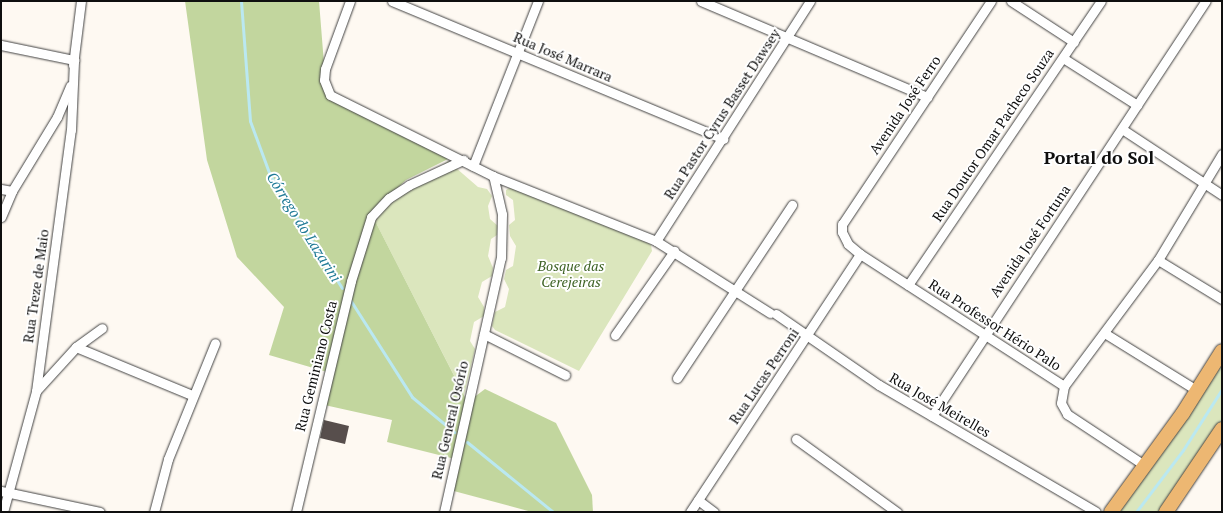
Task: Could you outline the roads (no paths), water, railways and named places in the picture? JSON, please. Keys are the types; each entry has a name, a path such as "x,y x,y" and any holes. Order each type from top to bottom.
{"main road":[{"path":"1111,512 1198,391 1222,351"},
{"path":"1166,512 1222,429"}],"street":[{"path":"1,217 12,191 57,117 68,94 74,60 81,1"},
{"name":"Rua José Meirelles","path":"350,1 324,80 330,95 493,176 656,241 734,291 773,313 879,385 1096,512"},
{"name":"Rua José Marrara","path":"392,1 723,139"},
{"path":"473,166 516,52 538,1"},
{"path":"701,1 927,97"},
{"name":"Rua Pastor Cyrus Basset Dawsey","path":"656,241 723,139 810,1"},
{"name":"Avenida José Ferro","path":"842,224 991,1"},
{"path":"1011,1 1074,42"},
{"name":"Rua Doutor Omar Pacheco Souza","path":"908,285 1064,58 1101,1"},
{"name":"Avenida José Fortuna","path":"932,416 1206,1"},
{"path":"1,45 74,60"},
{"path":"1064,58 1137,105"},
{"name":"Rua Treze de Maio","path":"3,512 4,491 36,391 71,130 74,60"},
{"path":"1122,128 1203,185 1222,195"},
{"path":"1064,386 1106,334 1158,260 1222,154"},
{"name":"Rua Geminiano Costa","path":"296,512 351,281 371,217 389,198 409,185 463,160"},
{"name":"Rua General Osório","path":"444,512 501,258 502,214 493,176"},
{"path":"1,189 12,191"},
{"path":"677,378 792,205"},
{"name":"Rua Professor Hério Palo","path":"842,224 842,232 848,244 860,254 984,336 1064,386 1061,403 1067,414 1144,465"},
{"path":"615,335 674,252"},
{"name":"Rua Lucas Perroni","path":"690,512 860,254"},
{"path":"1158,260 1222,299"},
{"path":"36,391 76,347 102,328"},
{"path":"484,334 565,375"},
{"path":"1106,334 1198,391"},
{"path":"154,512 168,459 192,395 216,343"},
{"path":"76,347 192,395"},
{"path":"796,439 897,512"},
{"path":"4,491 100,512"},
{"path":"698,500 714,512"}],"waterway":[{"name":"Córrego do Lazarini","path":"241,1 250,121 270,175 342,288"},
{"name":"Córrego do Lazarini","path":"349,298 412,397 454,432"},
{"path":"1136,512 1183,450 1222,389"},
{"name":"Córrego do Lazarini","path":"467,442 553,512"}],"district":[{"name":"Portal do Sol","path":"1099,157"}],"park label":[{"name":"Bosque das Cerejeiras","path":"571,274"}]}
